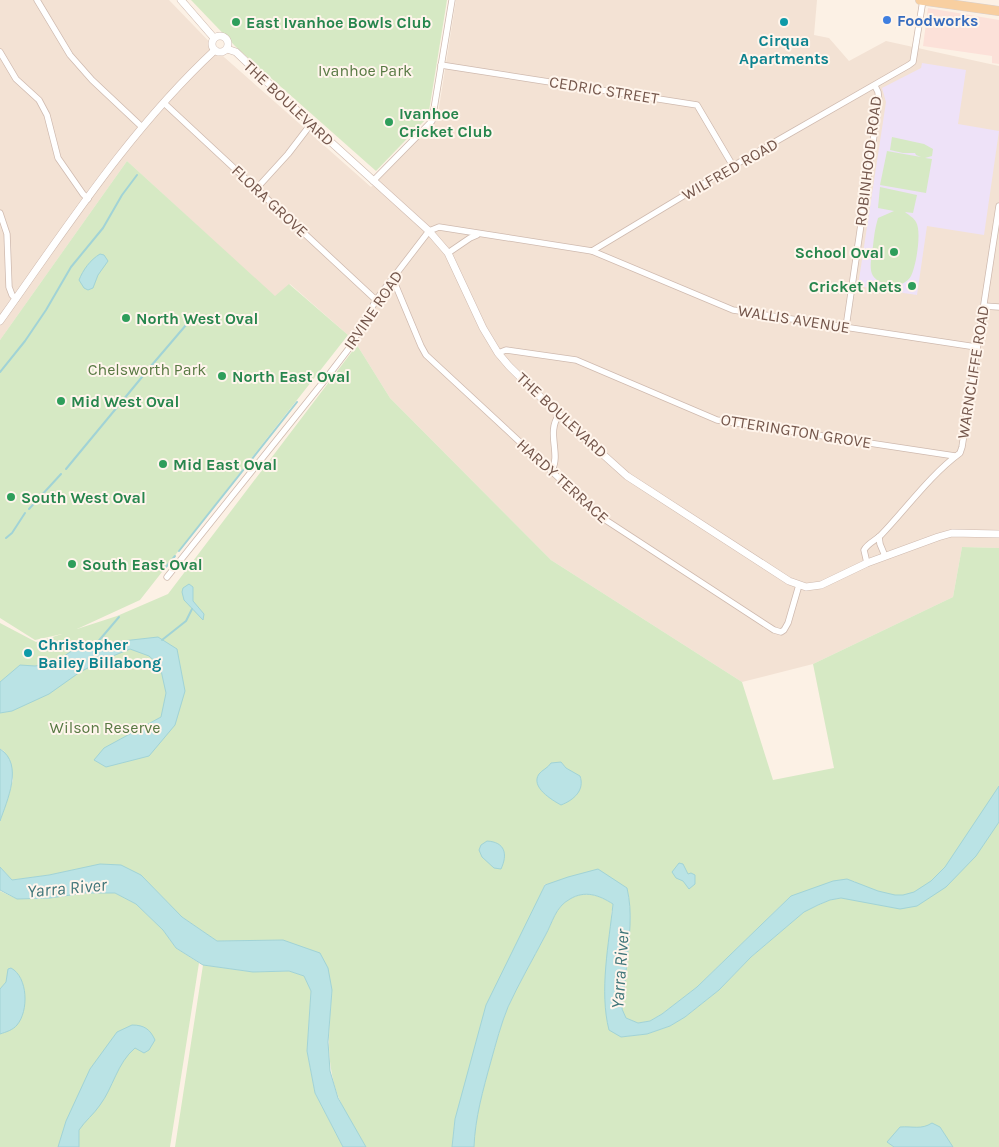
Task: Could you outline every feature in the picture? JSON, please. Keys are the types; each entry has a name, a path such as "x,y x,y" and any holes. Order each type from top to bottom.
{"main road":[{"path":"921,0 970,4 999,12"}],"street":[{"path":"37,0 70,54 92,80 142,126"},
{"path":"181,0 214,38"},
{"path":"373,181 432,120 452,0"},
{"name":"WILFRED ROAD","path":"592,251 733,166 910,65 913,62 921,0"},
{"path":"219,36 226,38 227,49 220,52 215,50 212,43 214,38 219,36"},
{"name":"THE BOULEVARD","path":"227,49 236,52 310,124 429,230 448,252 483,328 498,353 560,415 627,476 781,576 806,587 821,586 867,563 938,537 952,534 999,534"},
{"path":"0,321 142,126 215,50"},
{"path":"0,52 16,78 40,100 47,115 58,158 88,199"},
{"name":"CEDRIC STREET","path":"441,65 697,105 733,166"},
{"name":"ROBINHOOD ROAD","path":"846,327 879,101 875,86"},
{"name":"FLORA GROVE","path":"164,102 376,300"},
{"path":"257,188 288,154 310,124"},
{"name":"WARNCLIFFE ROAD","path":"867,563 864,550 867,545 879,537 922,489 960,453 999,206"},
{"path":"0,213 6,234 9,287 12,295 16,298"},
{"path":"429,230 439,227 592,251"},
{"name":"IRVINE ROAD","path":"167,577 324,382 350,347 376,300 429,230"},
{"path":"448,252 479,234"},
{"name":"WALLIS AVENUE","path":"592,251 733,310 976,347"},
{"name":"HARDY TERRACE","path":"393,279 426,356 601,517 774,630 781,632 788,623 799,585"},
{"path":"984,306 999,307"},
{"name":"OTTERINGTON GROVE","path":"498,353 506,350 576,360 717,420 956,456"},
{"path":"552,470 554,462 555,421 560,415"},
{"path":"879,537 885,556"}],"shaded area":[{"path":"0,0 169,0 224,57 371,187 437,120 456,0 817,0 814,35 829,38 849,61 886,41 999,66 999,548 962,547 953,597 813,664 742,682 551,560 390,398 357,345 348,335 290,284 275,297 127,161 0,340"},
{"path":"928,8 999,20 999,64 992,63 992,56 923,46"},
{"path":"922,63 966,70 958,124 999,131 984,235 927,226 917,295 858,286 886,102 882,88 921,68"}],"green space":[{"name":"Ivanhoe Park","path":"191,0 447,0 428,117 376,171 236,47"},
{"path":"892,137 924,144 933,149 932,156 925,158 932,159 926,193 880,185 887,151 921,157 915,153 890,150"},
{"path":"127,161 275,296 289,284 348,335 140,600 77,629 117,616 168,594 357,345 390,398 551,560 742,682 773,780 834,768 813,664 953,597 962,547 999,548 999,1147 474,1147 482,1093 505,1013 555,915 565,902 576,896 587,894 597,896 613,904 611,915 621,1037 647,1034 670,1026 685,1017 719,990 751,957 805,911 830,900 841,898 855,881 791,896 697,987 662,1014 650,1021 638,1023 625,1018 622,1009 630,925 627,888 616,882 545,884 455,1119 452,1147 366,1147 338,1096 331,1070 329,1044 332,990 283,940 217,941 182,917 141,875 84,868 12,880 0,867 0,821 13,780 10,764 4,751 0,749 0,623 36,642 62,634 35,640 0,618 0,340"},
{"name":"School Oval","path":"880,187 917,195 913,213 905,212 914,219 918,227 918,249 915,265 910,278 895,287 875,278 871,269 874,235 878,218 894,211 878,208"},
{"path":"0,891 17,899 50,898 85,893 115,893 136,904 163,930 176,948 199,963 170,1147 0,1147"},
{"path":"203,965 253,972 289,971 304,976 311,991 307,1051 315,1093 343,1147 175,1147"}],"water":[{"path":"100,254 104,255 108,261 98,275 93,288 88,290 84,288 79,280 87,266"},
{"path":"189,584 193,587 193,601 204,614 203,620 184,600 183,588"},
{"path":"158,637 177,649 185,691 175,725 149,756 106,767 94,760 104,748 161,717 166,693 160,666 149,656 130,649 80,672 49,694 12,711 0,713 0,682 20,665 35,666 54,663 73,650 96,644"},
{"path":"0,749 7,756 11,764 12,783 0,821"},
{"path":"561,762 566,768 580,776 581,786 574,797 561,805 543,792 537,784 537,779 539,774 551,763"},
{"name":"Yarra River","path":"999,786 999,822 976,856 946,887 917,906 900,909 841,898 818,905 804,912 751,957 719,990 685,1017 670,1026 647,1034 621,1037 609,1030 606,1015 605,983 613,904 597,896 587,894 576,896 565,902 555,915 505,1013 482,1093 474,1147 452,1147 455,1119 486,1005 545,885 598,869 627,888 630,925 622,1009 626,1018 638,1023 650,1021 697,987 791,896 833,881 847,879 878,891 903,895 914,892 931,881 945,867"},
{"path":"487,841 498,844 503,850 504,858 501,869 494,868 482,857 479,850 481,845"},
{"path":"679,863 683,864 688,874 695,875 695,884 689,889 672,872"},
{"name":"Yarra River","path":"100,864 121,865 141,875 182,917 217,941 283,940 320,953 328,968 332,990 328,1042 330,1071 338,1098 366,1147 343,1147 315,1093 307,1051 311,991 304,976 289,971 253,972 203,965 176,948 163,930 136,904 115,893 85,893 50,898 17,899 0,890 0,867 12,880 49,875"},
{"path":"11,968 17,972 24,986 24,1011 15,1027 0,1034 0,989 6,982 8,969"},
{"path":"132,1025 146,1028 151,1033 155,1040 149,1050 144,1053 135,1048 129,1054 119,1068 98,1108 79,1130 79,1147 58,1147 66,1121 90,1069 117,1032"},
{"path":"932,1123 940,1127 953,1147 894,1147 887,1142 900,1127 920,1127"}],"waterway":[{"path":"0,372 25,341 71,267 103,228 122,195 137,175"},
{"path":"151,366 192,318"},
{"path":"66,469 147,371"},
{"path":"179,551 297,402"},
{"path":"29,509 61,474"},
{"path":"6,538 12,533 25,513"},
{"path":"166,567 175,556"},
{"path":"162,640 186,621 192,609"},
{"path":"96,644 119,617"}],"place":[{"name":"Foodworks","path":"887,20"},
{"name":"East Ivanhoe Bowls Club","path":"236,22"},
{"name":"Cirqua Apartments","path":"784,22"},
{"name":"Ivanhoe Cricket Club","path":"389,122"},
{"name":"School Oval","path":"894,252"},
{"name":"Cricket Nets","path":"912,286"},
{"name":"North West Oval","path":"126,318"},
{"name":"North East Oval","path":"222,376"},
{"name":"Mid West Oval","path":"61,401"},
{"name":"Mid East Oval","path":"163,464"},
{"name":"South West Oval","path":"11,497"},
{"name":"South East Oval","path":"72,564"},
{"name":"Christopher Bailey Billabong","path":"28,653"}],"park label":[{"name":"Chelsworth Park","path":"147,369"},
{"name":"Wilson Reserve","path":"105,727"}]}
